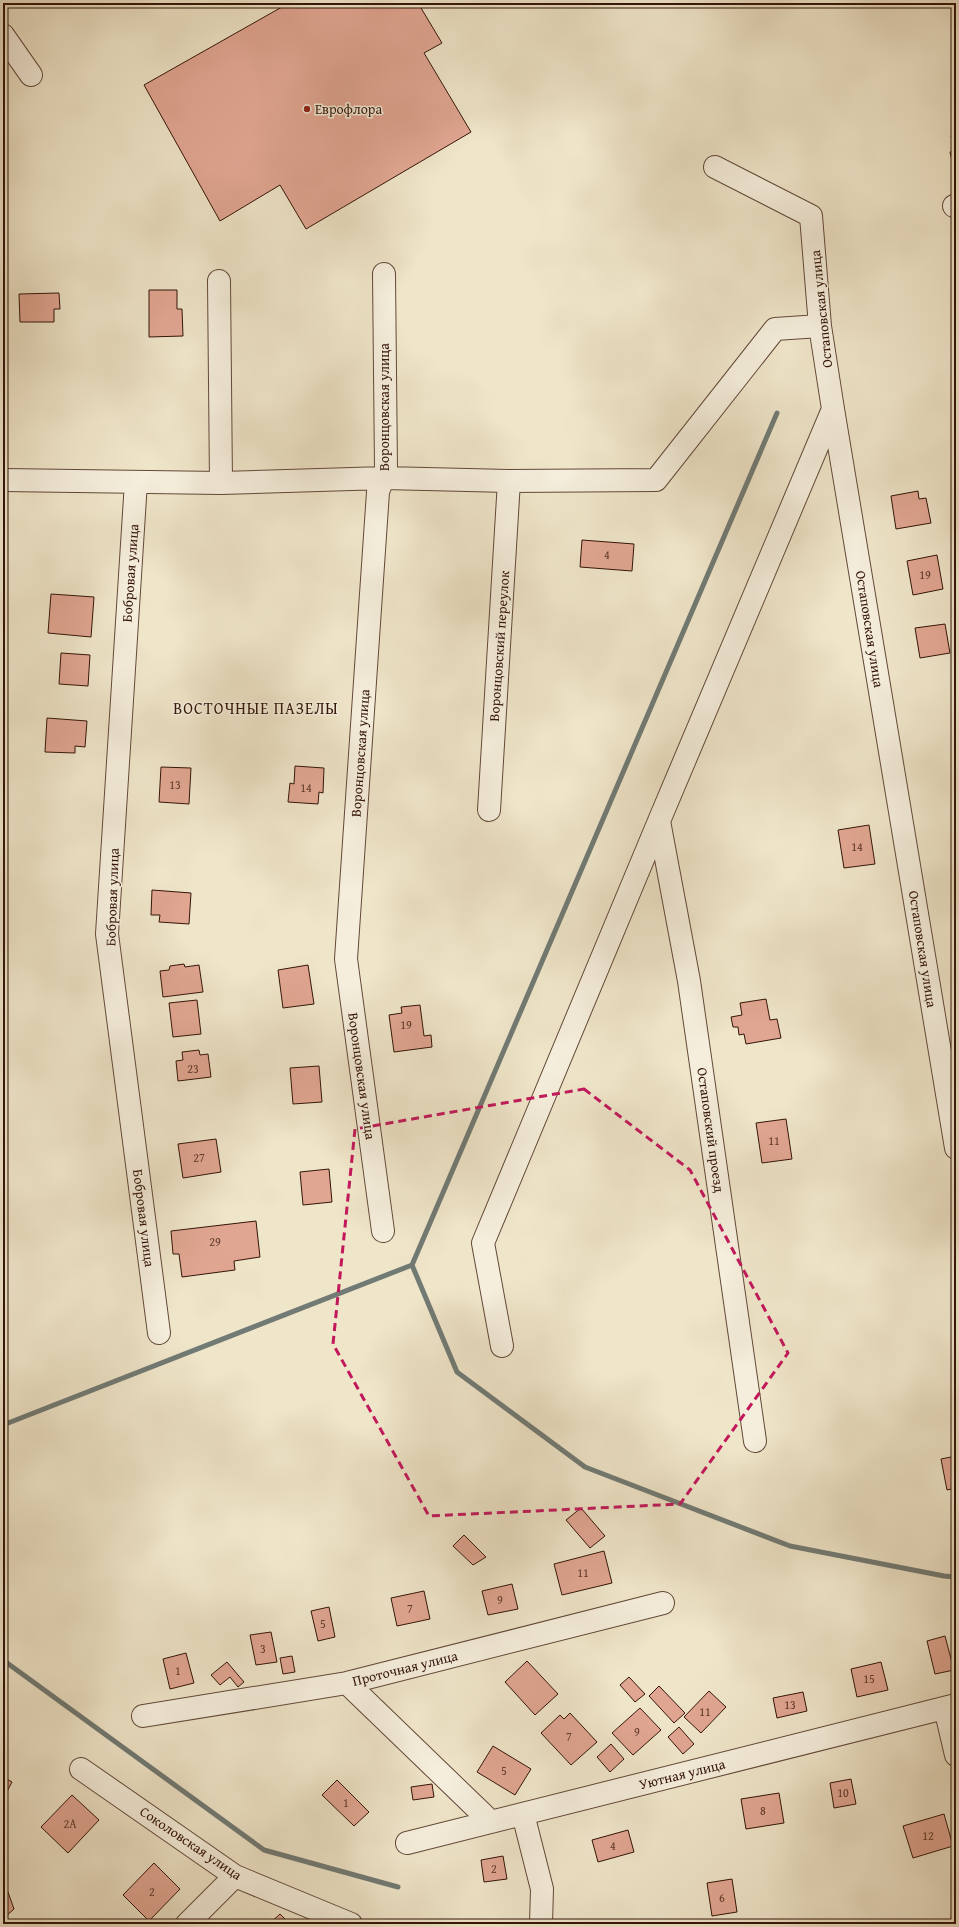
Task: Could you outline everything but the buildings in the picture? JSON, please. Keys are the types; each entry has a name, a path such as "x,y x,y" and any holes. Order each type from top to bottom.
{"street":[{"path":"3,35 31,75"},
{"name":"Остаповская улица","path":"715,167 811,216 820,326 956,1148"},
{"name":"Воронцовская улица","path":"383,1231 346,959 378,492 386,470 384,274"},
{"path":"218,281 221,483"},
{"path":"3,480 221,483 384,478 509,481 656,480 775,329 820,326"},
{"path":"502,1346 482,1243 833,409"},
{"name":"Воронцовский переулок","path":"489,810 509,481"},
{"name":"Бобровая улица","path":"136,482 107,934 159,1333"},
{"name":"Остаповский проезд","path":"659,821 689,981 755,1441"},
{"name":"Проточная улица","path":"143,1716 347,1683 663,1603"},
{"path":"347,1683 491,1822"},
{"path":"950,1706 956,1755"},
{"name":"Уютная улица","path":"407,1843 950,1706"},
{"name":"Соколовская улица","path":"81,1769 235,1876 351,1924"},
{"path":"523,1814 542,1889 541,1924"},
{"path":"187,1924 235,1876"}],"highlighted area":[{"path":"584,1089 690,1170 788,1353 680,1504 429,1516 333,1344 355,1129"}],"waterway":[{"path":"3,1425 412,1265 777,413"},
{"path":"412,1265 457,1372 585,1467 790,1546 944,1576 956,1577"},
{"path":"3,1660 264,1850 398,1887"}],"place":[{"name":"Еврофлора","path":"307,109"}],"district":[{"name":"ВОСТОЧНЫЕ ПАЗЕЛЫ","path":"256,708"}]}
